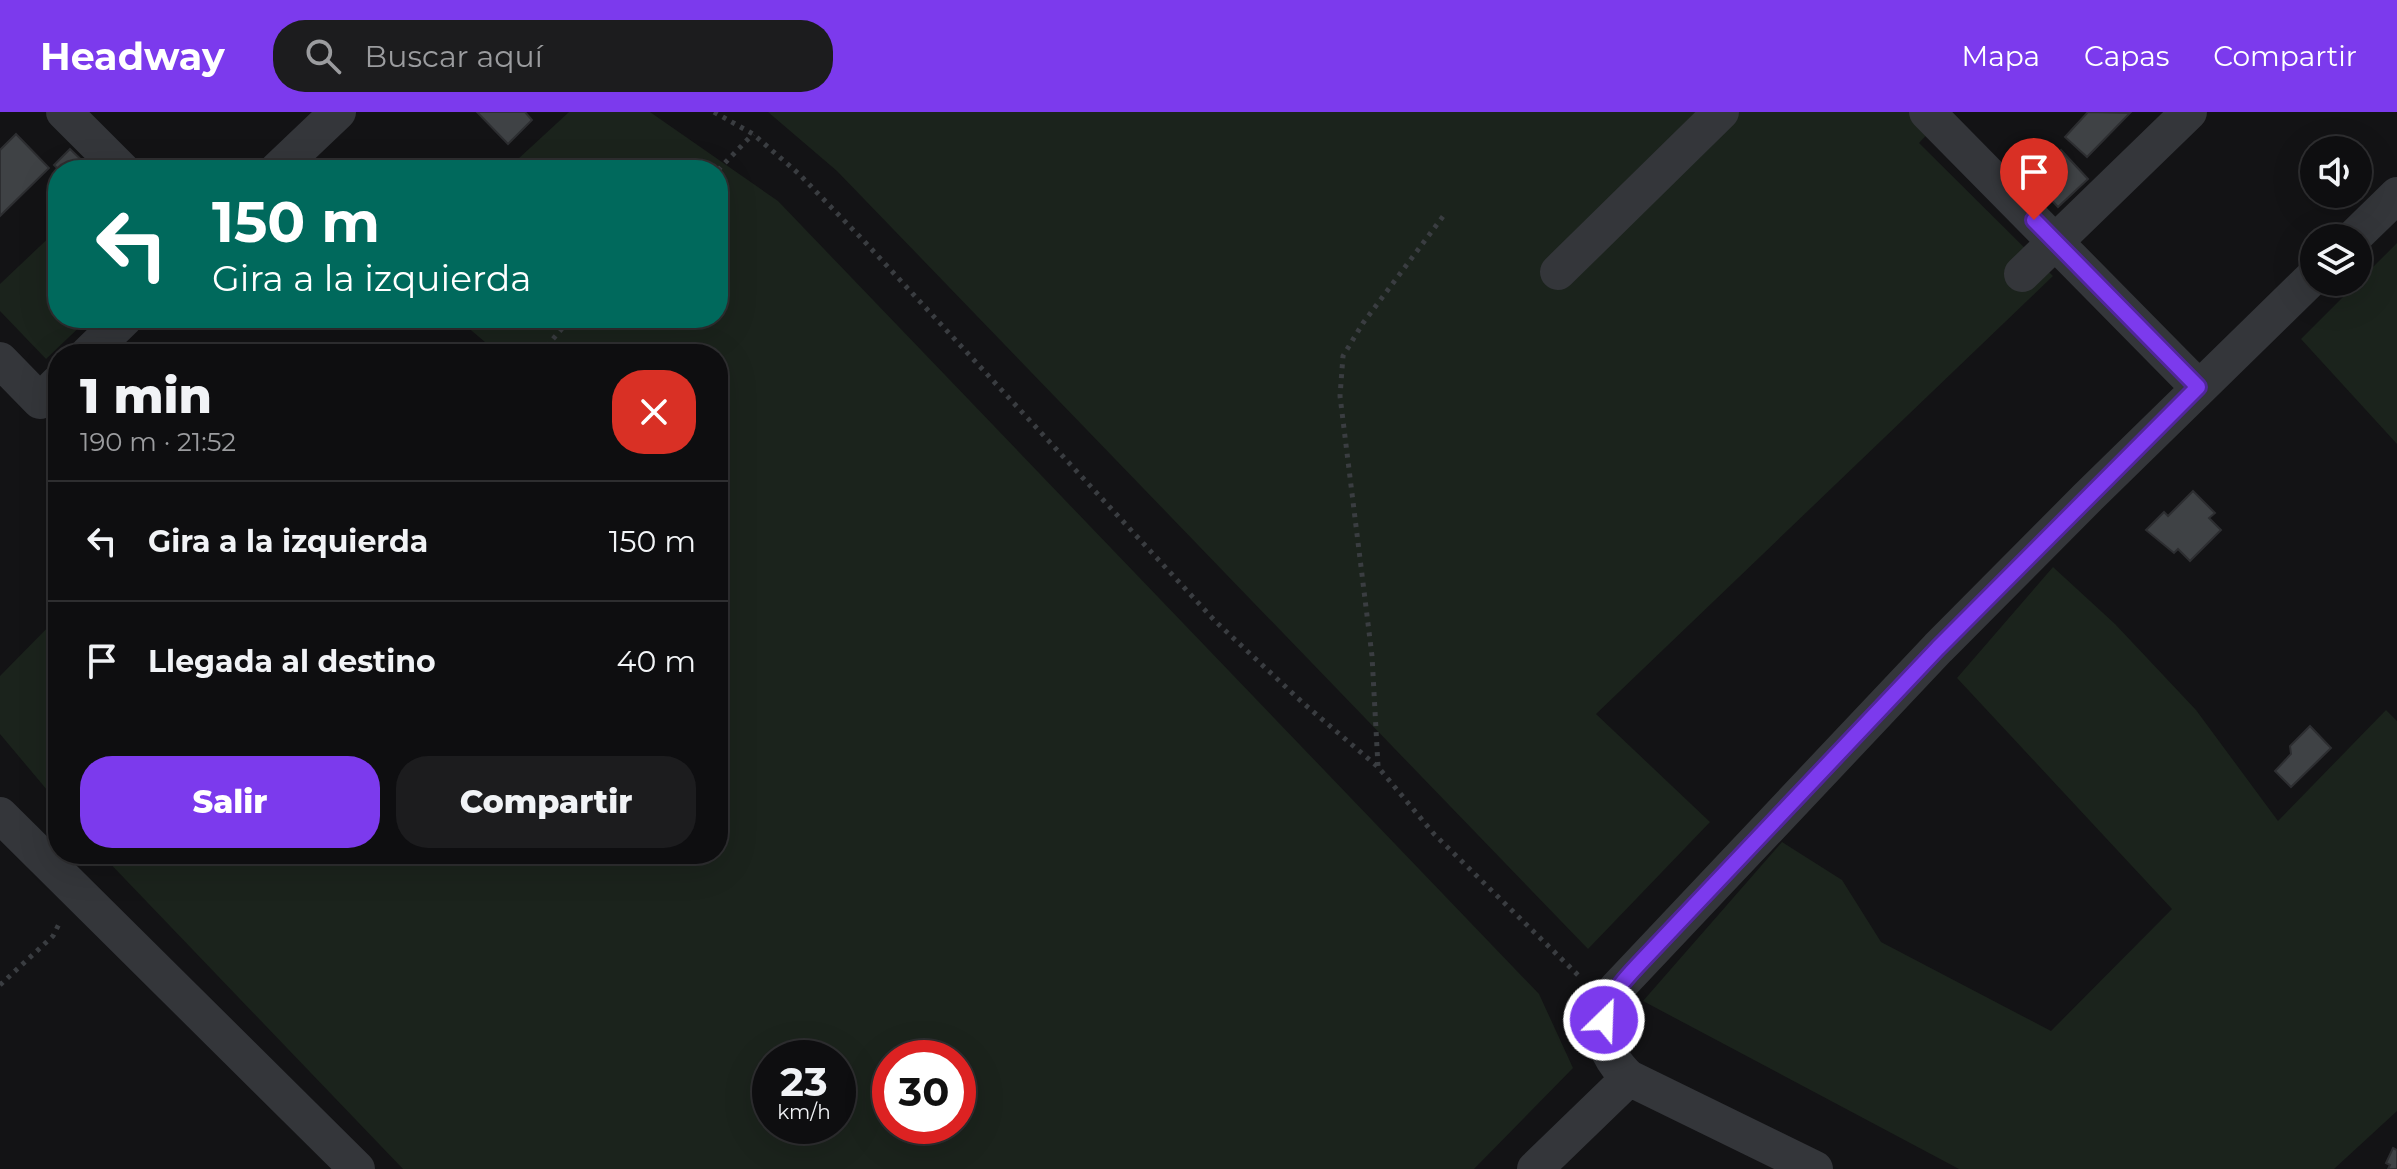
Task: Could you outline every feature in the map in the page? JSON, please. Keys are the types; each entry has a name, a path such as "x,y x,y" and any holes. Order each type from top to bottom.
{"street":[{"path":"64,112 112,160"},
{"path":"288,160 338,112"},
{"path":"1558,272 1721,112"},
{"path":"1927,112 2198,387"},
{"path":"2022,274 2189,112"},
{"path":"2367,224 2397,195"},
{"path":"1815,1169 1629,1078 1617,1067 1604,1039 1608,1004 1617,988 1928,659 2198,387 2300,289"},
{"path":"98,344 115,328"},
{"path":"0,360 40,401 48,393"},
{"path":"0,815 48,862"},
{"path":"50,864 357,1169"},
{"path":"1535,1169 1629,1078"}],"path":[{"path":"714,112 753,134 799,174 1215,621 1378,767 1434,834 1608,1004"},
{"path":"728,160 753,134"},
{"path":"1378,767 1372,656 1340,396 1343,356 1363,323 1444,215"},
{"path":"549,344 562,328"},
{"path":"0,985 53,936 77,891"}],"shaded area":[{"path":"569,112 650,112 719,160 517,160"},
{"path":"768,112 1948,112 1919,143 2053,276 1596,714 1710,822 1588,949 837,171"},
{"path":"728,166 778,201 1539,994 1573,1068 1474,1169 403,1169 111,864 728,864 728,344 487,344 469,328 728,328"},
{"path":"48,238 48,328 79,328 62,344 48,344 46,359 0,311 0,284"},
{"path":"2397,243 2397,444 2301,339 2344,296 2372,296 2372,268"},
{"path":"2053,567 2115,624 2196,710 2278,821 2386,710 2397,721 2397,1111 2334,1169 1959,1169 1643,1001 1782,842 1842,880 1881,942 2051,1031 2172,909 1957,678"},
{"path":"48,627 48,791 0,734 0,676"}],"building":[{"path":"477,112 525,112 532,120 508,144"},
{"path":"2088,112 2130,113 2087,157 2065,137"},
{"path":"16,134 48,169 0,216 0,150"},
{"path":"70,149 82,160 59,160"},
{"path":"2061,150 2088,179 2058,207 2031,178"},
{"path":"2193,491 2215,513 2209,518 2221,530 2190,561 2178,549 2174,553 2146,530 2164,512 2168,516"},
{"path":"2310,726 2331,748 2291,787 2275,771 2291,754 2290,746"},
{"path":"2393,1148 2397,1150 2397,1169 2388,1169 2390,1165 2386,1163"}],"route":[{"path":"1604,1020 1617,988 1639,964 1938,648 2198,387 2034,220"}]}
